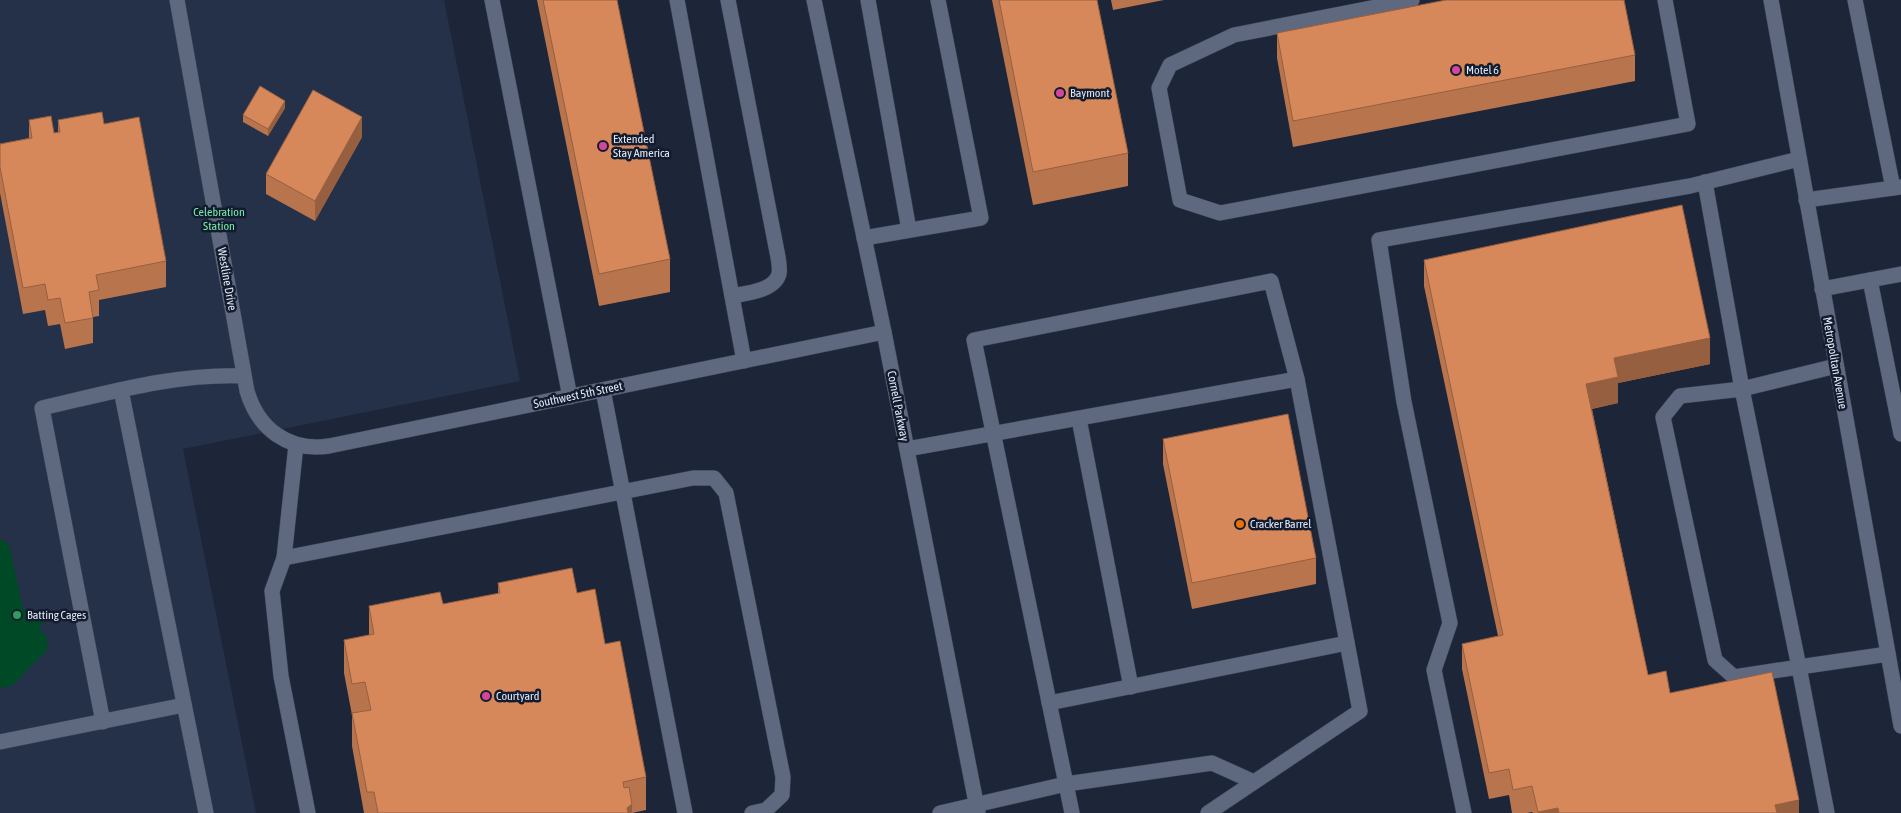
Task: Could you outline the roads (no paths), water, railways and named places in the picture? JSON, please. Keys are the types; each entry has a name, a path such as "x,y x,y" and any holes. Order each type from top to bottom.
{"street":[{"name":"Westline Drive","path":"177,0 244,376 253,407 261,421 274,433"},
{"path":"492,0 570,396"},
{"path":"677,0 744,361"},
{"path":"728,0 778,257 779,272 776,281 763,289 732,296"},
{"name":"Cornell Parkway","path":"814,0 884,332 977,809"},
{"path":"868,0 909,230"},
{"path":"864,238 981,218 938,0"},
{"path":"1412,0 1234,35 1170,65 1158,88 1180,200 1220,213 1688,124 1665,0"},
{"name":"Metropolitan Avenue","path":"1770,0 1901,726"},
{"path":"1806,200 1897,187 1855,0"},
{"path":"1464,813 1434,670 1450,623 1404,402 1379,240 1705,182 1799,159"},
{"path":"1705,182 1742,389 1827,813"},
{"path":"1822,289 1901,274"},
{"path":"1870,280 1901,434"},
{"path":"1072,813 974,340 1271,281 1297,379 1360,711 1208,813"},
{"name":"Southwest 5th Street","path":"274,433 296,445 313,448 330,446 884,332"},
{"path":"1836,366 1742,389 1680,396 1664,417 1715,660 1734,677 1888,654"},
{"path":"103,722 42,408 121,390 200,376 244,376"},
{"path":"907,449 1297,379"},
{"path":"121,390 206,813"},
{"path":"603,390 685,813"},
{"path":"1079,419 1131,686"},
{"path":"296,445 284,558 272,591 281,676 308,813"},
{"path":"284,558 693,478 714,478 726,494 783,776 782,795 766,810 752,813"},
{"path":"1050,703 1347,642"},
{"path":"0,742 184,705"},
{"path":"940,813 977,809 1066,784 1212,763 1254,782"}],"place":[{"name":"Motel 6","path":"1456,70"},
{"name":"Baymont","path":"1060,93"},
{"name":"Extended Stay America","path":"603,146"},
{"name":"Cracker Barrel","path":"1240,524"},
{"name":"Batting Cages","path":"17,615"},
{"name":"Courtyard","path":"486,696"}],"park label":[{"name":"Celebration Station","path":"219,219"}]}
